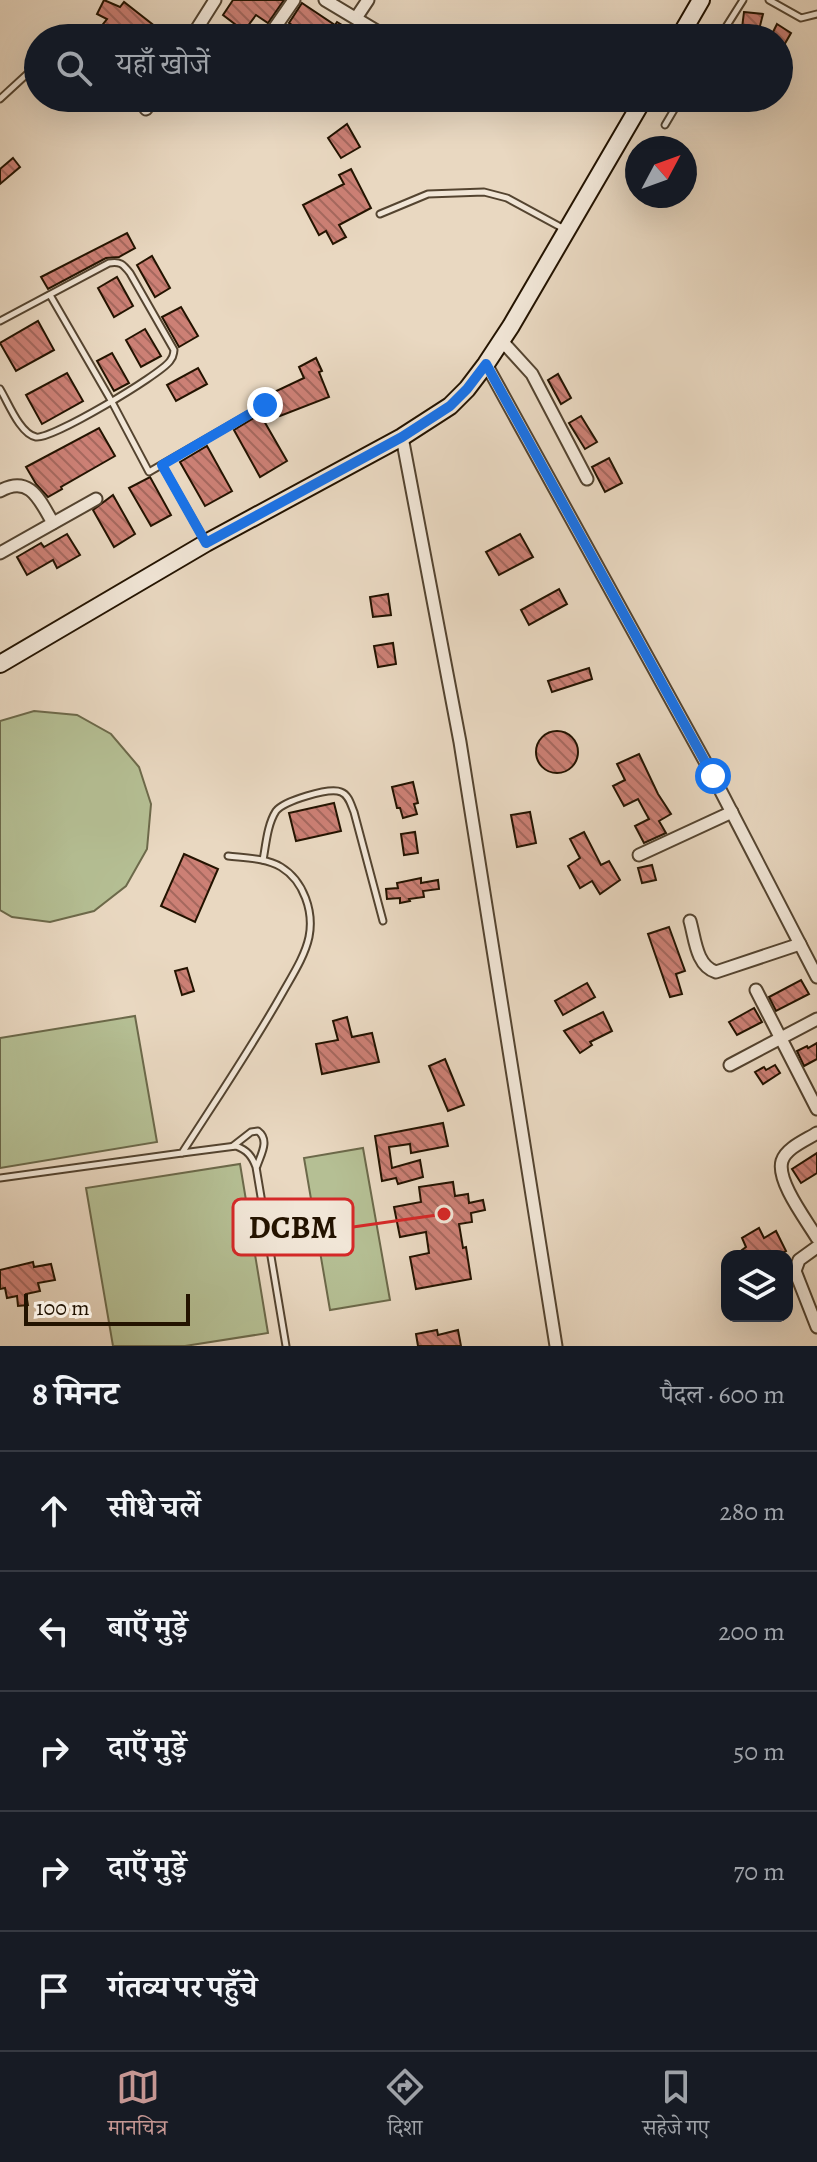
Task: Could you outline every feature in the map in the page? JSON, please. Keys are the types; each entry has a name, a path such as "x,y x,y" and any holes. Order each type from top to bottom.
{"street":[{"path":"200,24 215,0"},
{"path":"277,24 294,0"},
{"path":"325,0 366,24"},
{"path":"356,18 368,0"},
{"path":"685,24 694,3"},
{"path":"0,664 206,543 402,437 450,406 467,389 502,341 636,112"},
{"path":"502,341 532,374 587,479"},
{"path":"486,364 732,812 817,977"},
{"path":"402,437 460,742 556,1346"},
{"path":"0,491 17,484 35,493 53,523"},
{"path":"0,553 96,499"},
{"path":"639,855 732,812"},
{"path":"690,921 701,961 716,972 800,944"},
{"path":"756,990 817,1109"},
{"path":"730,1065 817,1019"},
{"path":"817,1133 792,1148 782,1161 782,1169 788,1190 817,1238"},
{"path":"817,1247 797,1262 795,1271 817,1327"}],"lane":[{"path":"728,24 743,0"},
{"path":"769,0 801,18 817,14"},
{"path":"0,99 24,77"},
{"path":"665,125 673,112"},
{"path":"380,214 428,194 484,192 507,198 567,230"},
{"path":"0,321 117,261 130,273 174,350 174,356 164,367 112,402 43,437 35,437 22,428 0,389"},
{"path":"50,295 149,472 265,405"},
{"path":"162,465 206,543"},
{"path":"263,860 270,824 281,806 294,799 334,791 344,793 354,812 383,921"},
{"path":"182,1153 269,1016 298,965 309,938 310,916 299,884 280,866 263,860 228,856"},
{"path":"233,1146 251,1132 258,1131 263,1135 265,1142 256,1167"},
{"path":"0,1178 233,1146 243,1149 256,1167 286,1346"}],"green space":[{"path":"34,711 77,715 111,734 139,767 151,804 147,849 126,886 94,911 50,922 12,917 0,910 0,721"},
{"path":"135,1016 157,1142 0,1168 0,1038"},
{"path":"363,1148 390,1300 330,1310 304,1158"},
{"path":"240,1164 268,1333 185,1346 113,1346 86,1188"}],"building":[{"path":"104,0 120,7 124,2 152,24 103,24 107,19 97,14"},
{"path":"233,0 284,0 268,23 256,15 249,24 235,24 223,15"},
{"path":"302,3 334,24 291,24"},
{"path":"744,12 763,14 760,24 742,24"},
{"path":"347,124 360,147 341,158 328,138"},
{"path":"13,158 20,167 0,184 0,169"},
{"path":"351,169 371,208 339,225 346,237 333,244 326,231 319,235 303,205 344,184 339,175"},
{"path":"127,233 135,248 119,257 106,258 48,289 41,277"},
{"path":"152,256 170,288 155,297 137,265"},
{"path":"117,277 133,306 114,317 98,288"},
{"path":"181,307 198,336 179,347 162,317"},
{"path":"38,321 54,350 16,371 0,343"},
{"path":"145,329 161,356 141,367 126,340"},
{"path":"112,353 129,383 114,391 97,361"},
{"path":"316,358 329,397 280,416 270,394 304,378 299,367"},
{"path":"198,368 207,384 176,401 167,385"},
{"path":"67,373 83,401 42,424 26,395"},
{"path":"558,374 571,398 561,404 548,380"},
{"path":"260,414 287,461 260,477 234,430"},
{"path":"581,416 597,442 585,449 569,423"},
{"path":"99,428 115,456 48,497 26,467"},
{"path":"207,446 232,491 205,506 180,462"},
{"path":"609,458 622,483 605,492 592,467"},
{"path":"150,477 171,515 151,526 129,488"},
{"path":"113,495 135,534 114,547 93,510"},
{"path":"67,534 80,555 57,568 53,560 27,575 17,557 41,543 44,547"},
{"path":"520,534 533,557 499,575 486,552"},
{"path":"559,589 567,604 529,625 521,610"},
{"path":"388,594 391,615 373,617 370,597"},
{"path":"393,643 396,664 378,667 374,646"},
{"path":"589,668 592,679 552,692 548,681"},
{"path":"557,731 572,737 578,752 572,767 557,773 542,767 536,752 542,737"},
{"path":"639,754 671,814 659,821 666,833 644,843 635,826 649,819 638,799 624,806 613,786 625,780 617,764"},
{"path":"413,782 417,814 403,818 392,787"},
{"path":"334,803 341,831 296,841 289,813"},
{"path":"530,812 536,843 517,847 511,815"},
{"path":"415,832 418,853 404,855 401,834"},
{"path":"584,832 601,865 609,861 620,880 600,894 592,881 580,888 568,866 580,858 570,839"},
{"path":"184,854 218,869 195,922 161,906"},
{"path":"652,865 656,880 642,883 638,868"},
{"path":"421,878 421,883 438,880 439,889 423,891 424,897 400,903 400,898 387,899 386,889 398,888 397,883"},
{"path":"669,927 685,971 676,974 682,994 670,997 648,934"},
{"path":"187,968 194,991 182,995 175,971"},
{"path":"801,980 809,994 776,1011 769,997"},
{"path":"587,983 595,997 563,1015 555,1001"},
{"path":"754,1008 762,1022 737,1035 729,1022"},
{"path":"603,1012 612,1031 590,1042 592,1045 580,1053 564,1031"},
{"path":"347,1017 352,1037 372,1033 379,1062 322,1074 316,1044 338,1040 333,1021"},
{"path":"817,1043 817,1059 804,1066 797,1051"},
{"path":"445,1059 464,1105 448,1111 429,1066"},
{"path":"775,1065 780,1073 763,1084 755,1072"},
{"path":"443,1123 448,1146 411,1153 410,1144 389,1147 392,1168 420,1160 423,1177 398,1184 396,1178 382,1181 375,1136"},
{"path":"817,1153 817,1173 801,1183 792,1169"},
{"path":"453,1182 455,1196 468,1194 469,1203 483,1200 485,1210 471,1213 472,1222 459,1224 471,1279 416,1289 410,1257 429,1253 426,1232 400,1237 394,1207 421,1202 419,1187"},
{"path":"759,1228 764,1238 776,1231 786,1250 742,1250 746,1247 742,1238"},
{"path":"33,1262 34,1267 51,1264 55,1280 38,1283 40,1291 26,1294 28,1305 18,1306 17,1296 7,1298 5,1288 0,1289 0,1270"},
{"path":"437,1330 438,1335 458,1330 461,1346 418,1346 416,1334"}],"place":[{"name":"DCBM","path":"444,1214"}],"route":[{"path":"265,405 162,465 206,543 402,437 450,406 486,364 713,776"}]}
